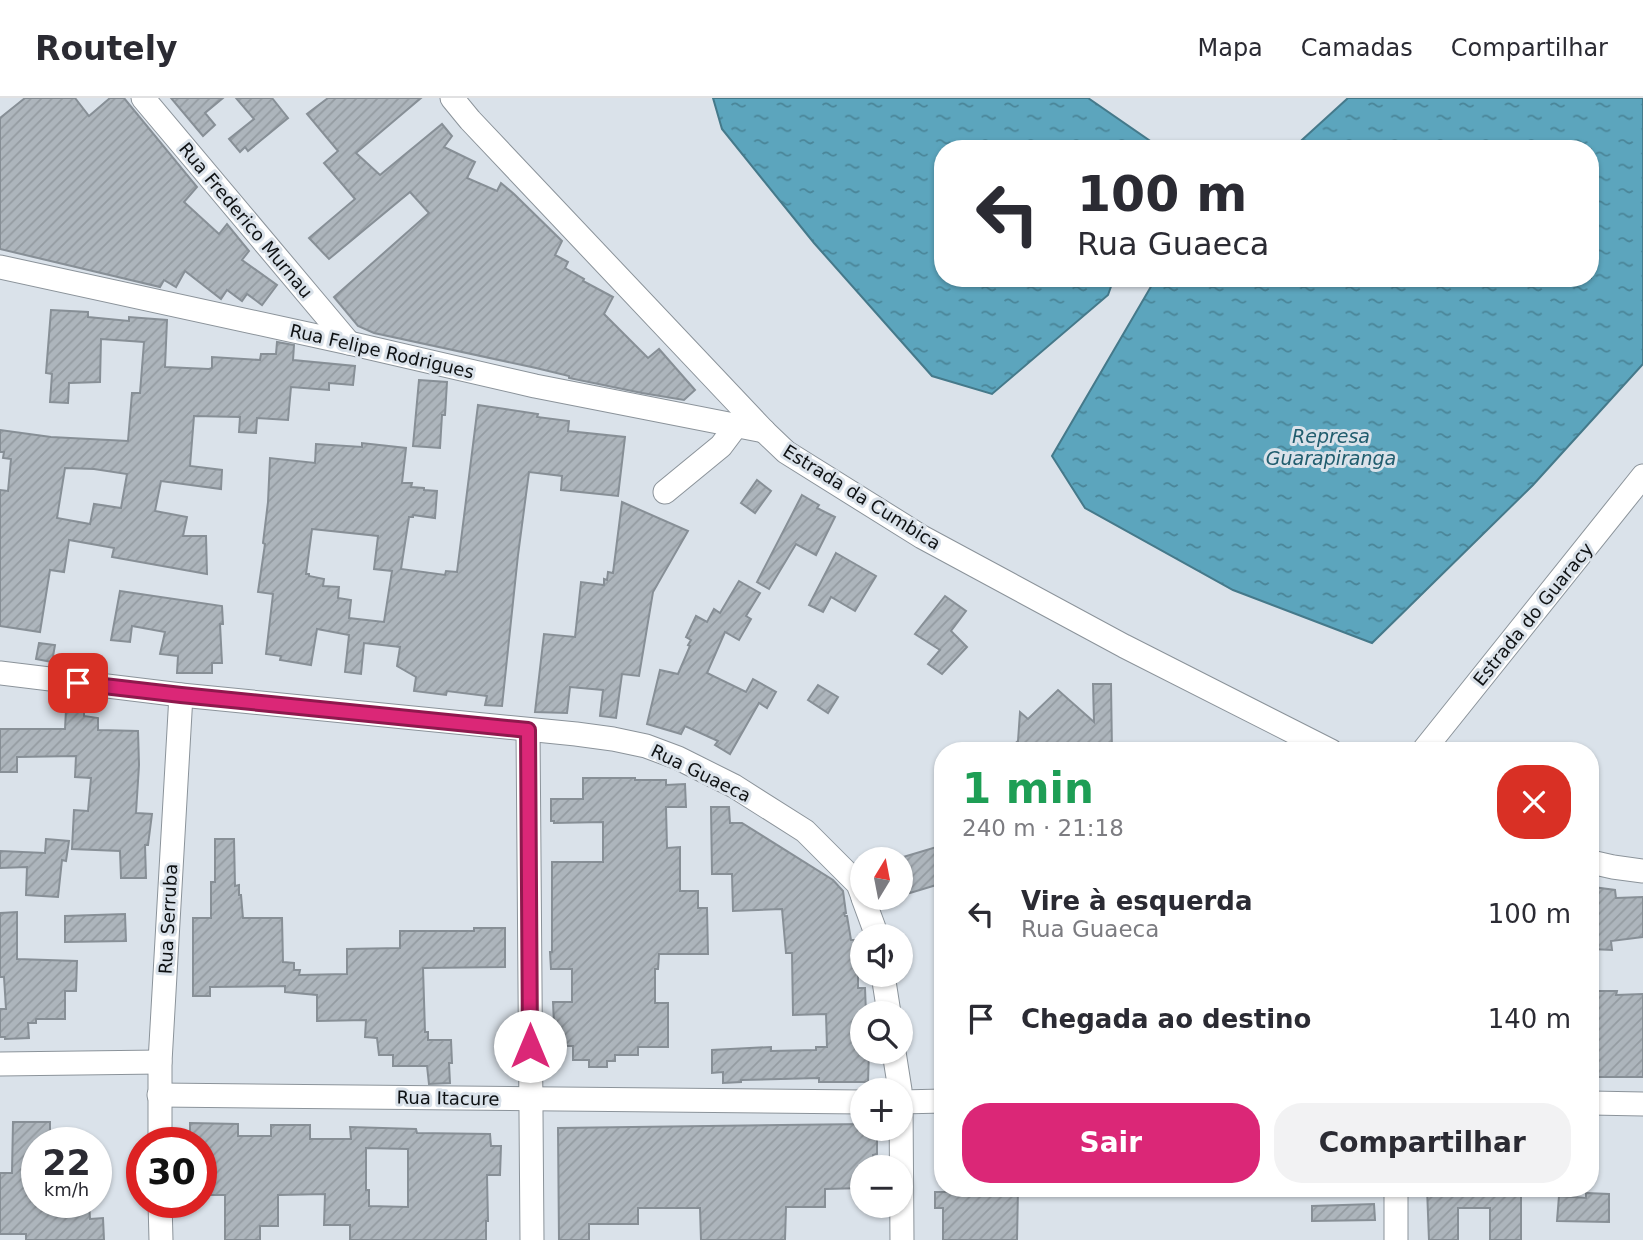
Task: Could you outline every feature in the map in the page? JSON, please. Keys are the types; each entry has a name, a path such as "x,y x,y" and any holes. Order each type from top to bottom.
{"street":[{"name":"Rua Frederico Murnau","path":"143,98 349,342"},
{"name":"Estrada da Cumbica","path":"452,98 786,452 922,537 1124,646 1313,742"},
{"name":"Rua Felipe Rodrigues","path":"0,267 349,342 535,386 764,431"},
{"path":"665,492 721,446 736,426"},
{"name":"Estrada do Guaracy","path":"1430,742 1643,476"},
{"name":"Rua Guaeca","path":"0,673 181,695 613,739 646,746 678,758 734,786 805,831 850,876"},
{"name":"Rua Serruba","path":"160,1127 160,1062 181,695"},
{"path":"528,730 532,1240"},
{"path":"1599,864 1643,871"},
{"path":"0,1064 160,1062"},
{"name":"Rua Itacure","path":"159,1094 850,1102"},
{"path":"913,1102 934,1101"},
{"path":"1599,1104 1643,1104"},
{"path":"901,1141 902,1240"},
{"path":"1396,1197 1396,1240"},
{"path":"160,1218 161,1240"}],"water":[{"path":"713,98 1088,98 1149,140 934,140 934,287 1111,287 1108,295 992,394 932,376 814,243 722,129"},
{"name":"Represa Guarapiranga","path":"1348,98 1643,98 1643,364 1533,485 1372,643 1233,590 1085,508 1052,456 1151,287 1599,287 1599,140 1302,140"}],"building":[{"path":"25,98 75,98 89,116 110,98 124,98 197,187 184,202 219,234 227,224 249,251 242,260 277,285 262,305 247,294 242,301 227,290 221,299 185,271 176,287 164,280 160,287 0,249 0,118"},
{"path":"171,98 223,98 205,113 215,125 203,136"},
{"path":"236,98 272,98 288,118 248,151 245,147 240,152 229,139 254,119"},
{"path":"328,98 421,98 356,153 380,175 442,124 452,136 444,147 475,162 467,178 497,191 501,183 514,194 562,241 555,255 568,262 565,268 613,297 604,314 648,358 659,349 695,390 684,400 642,393 374,333 358,326 334,297 429,213 410,192 329,259 309,238 355,199 324,163 338,151 307,114"},
{"path":"51,310 88,312 88,317 129,321 129,317 167,320 165,367 209,369 212,368 212,357 260,360 261,354 276,354 277,342 294,345 293,360 355,366 353,385 329,383 329,390 291,387 288,420 257,418 256,433 239,432 240,417 194,416 190,466 222,470 221,489 161,481 155,511 187,517 183,536 206,536 207,574 112,557 114,548 69,540 64,572 50,570 40,632 0,626 0,490 8,491 11,459 3,458 4,452 0,452 0,430 51,437 128,441 132,393 140,393 144,342 101,339 100,382 69,383 68,403 50,402 52,374 46,373","holes":["65,468 127,474 121,508 94,504 90,524 57,518"]},
{"path":"419,380 447,382 440,448 413,446"},
{"path":"478,405 569,421 568,431 625,437 618,496 561,490 562,476 529,472 502,706 485,705 487,696 447,691 446,695 414,691 416,677 397,666 400,647 364,643 361,674 345,672 349,635 317,629 311,665 280,660 281,656 266,654 273,594 258,592 265,544 270,458 315,463 316,444 362,447 362,443 406,448 402,483 412,483 411,487 437,491 435,518 413,515 409,517 401,569 445,575 446,571 457,572","holes":["312,529 378,536 374,569 392,571 384,622 349,618 351,600 338,598 339,587 323,586 324,579 306,574"]},
{"path":"757,480 771,491 755,513 741,503"},
{"path":"802,495 819,505 817,508 835,517 816,555 796,544 769,589 757,582"},
{"path":"622,502 688,531 653,592 639,676 622,674 616,718 600,716 603,690 570,687 567,713 535,712 544,634 575,637 581,582 604,585 608,572 613,573"},
{"path":"836,553 876,576 855,611 831,597 823,612 809,605"},
{"path":"739,581 760,593 746,616 751,619 739,640 725,632 707,673 746,692 753,679 776,692 767,708 759,703 730,754 715,745 718,741 685,726 681,734 647,724 660,670 678,674 690,646 688,645 691,640 686,637 696,616 707,622 714,609 720,613"},
{"path":"120,591 222,606 222,663 212,663 212,673 177,673 178,656 160,654 165,632 132,626 130,642 111,640"},
{"path":"945,596 966,611 951,631 967,647 942,674 928,664 940,650 915,634"},
{"path":"39,643 55,645 52,662 36,659"},
{"path":"1093,684 1111,684 1112,742 1017,742 1020,712 1028,719 1058,690 1094,722"},
{"path":"818,685 838,697 828,713 808,700"},
{"path":"66,710 84,712 84,716 98,718 98,730 138,731 136,813 152,814 148,845 145,845 146,878 121,878 120,851 72,849 74,810 88,811 91,778 75,777 76,756 17,757 17,772 0,772 0,729 65,729"},
{"path":"583,778 635,778 666,780 666,785 685,784 686,807 666,807 667,848 680,847 680,891 698,891 698,908 707,908 708,954 659,954 658,969 655,969 655,1003 668,1003 668,1047 638,1047 638,1055 615,1055 615,1061 607,1061 607,1067 589,1067 589,1060 573,1060 573,1046 555,1046 553,1002 572,1002 572,969 551,969 552,862 603,862 603,822 554,823 551,821 551,799 583,799"},
{"path":"711,807 729,807 730,823 742,823 833,880 843,891 844,913 850,934 850,987 865,988 866,1001 850,1001 850,1064 869,1064 868,1078 850,1078 850,1082 819,1082 819,1078 723,1083 723,1072 712,1073 712,1050 771,1047 771,1051 816,1050 816,1047 827,1047 826,1014 793,1015 792,953 786,953 782,909 733,911 732,874 712,874"},
{"path":"46,839 69,841 66,861 62,860 58,897 26,895 27,867 0,868 0,851 45,853"},
{"path":"215,839 234,839 235,886 239,885 243,918 282,918 283,962 294,963 294,970 300,970 299,975 347,974 347,949 400,948 400,931 474,931 474,928 505,928 505,967 423,968 425,1032 428,1032 428,1040 451,1040 450,1083 429,1084 427,1066 393,1066 393,1055 379,1055 377,1038 365,1037 366,1020 317,1021 317,995 285,992 285,986 210,987 210,996 193,996 193,918 211,918 211,882 215,882"},
{"path":"934,848 934,886 914,892 914,854"},
{"path":"1599,888 1615,890 1616,898 1643,897 1643,937 1611,941 1612,950 1599,949"},
{"path":"17,912 17,959 77,961 76,991 65,991 65,1019 36,1019 36,1023 28,1023 29,1038 5,1039 0,1037 0,1009 6,1009 4,977 0,977 0,913"},
{"path":"125,914 126,941 65,942 65,916"},
{"path":"1599,991 1617,991 1616,995 1643,994 1643,1077 1599,1077"},
{"path":"13,1122 50,1122 50,1127 21,1127 21,1218 103,1218 104,1240 26,1240 26,1234 0,1234 0,1173 12,1173"},
{"path":"190,1123 238,1124 238,1136 271,1136 271,1125 310,1125 310,1139 351,1139 350,1127 416,1129 417,1133 490,1134 491,1146 501,1146 500,1175 487,1175 486,1240 350,1240 350,1225 324,1225 325,1194 278,1195 278,1226 260,1226 260,1240 225,1240 225,1195 217,1195 217,1127 190,1127","holes":["366,1148 408,1149 408,1207 369,1206 369,1190 366,1190"]},
{"path":"850,1124 850,1141 877,1141 877,1154 850,1155 850,1188 825,1189 825,1207 786,1207 785,1240 701,1240 700,1208 638,1208 638,1224 589,1224 589,1240 559,1240 558,1128"},
{"path":"1599,1194 1609,1194 1609,1222 1557,1221 1559,1197 1599,1197"},
{"path":"935,1197 1018,1197 1017,1240 943,1240 943,1208 935,1208"},
{"path":"1427,1197 1521,1197 1521,1240 1490,1240 1490,1208 1458,1208 1458,1240 1429,1240"},
{"path":"1374,1204 1375,1220 1312,1221 1312,1206"}],"route":[{"path":"78,683 528,730 530,1046"}]}
